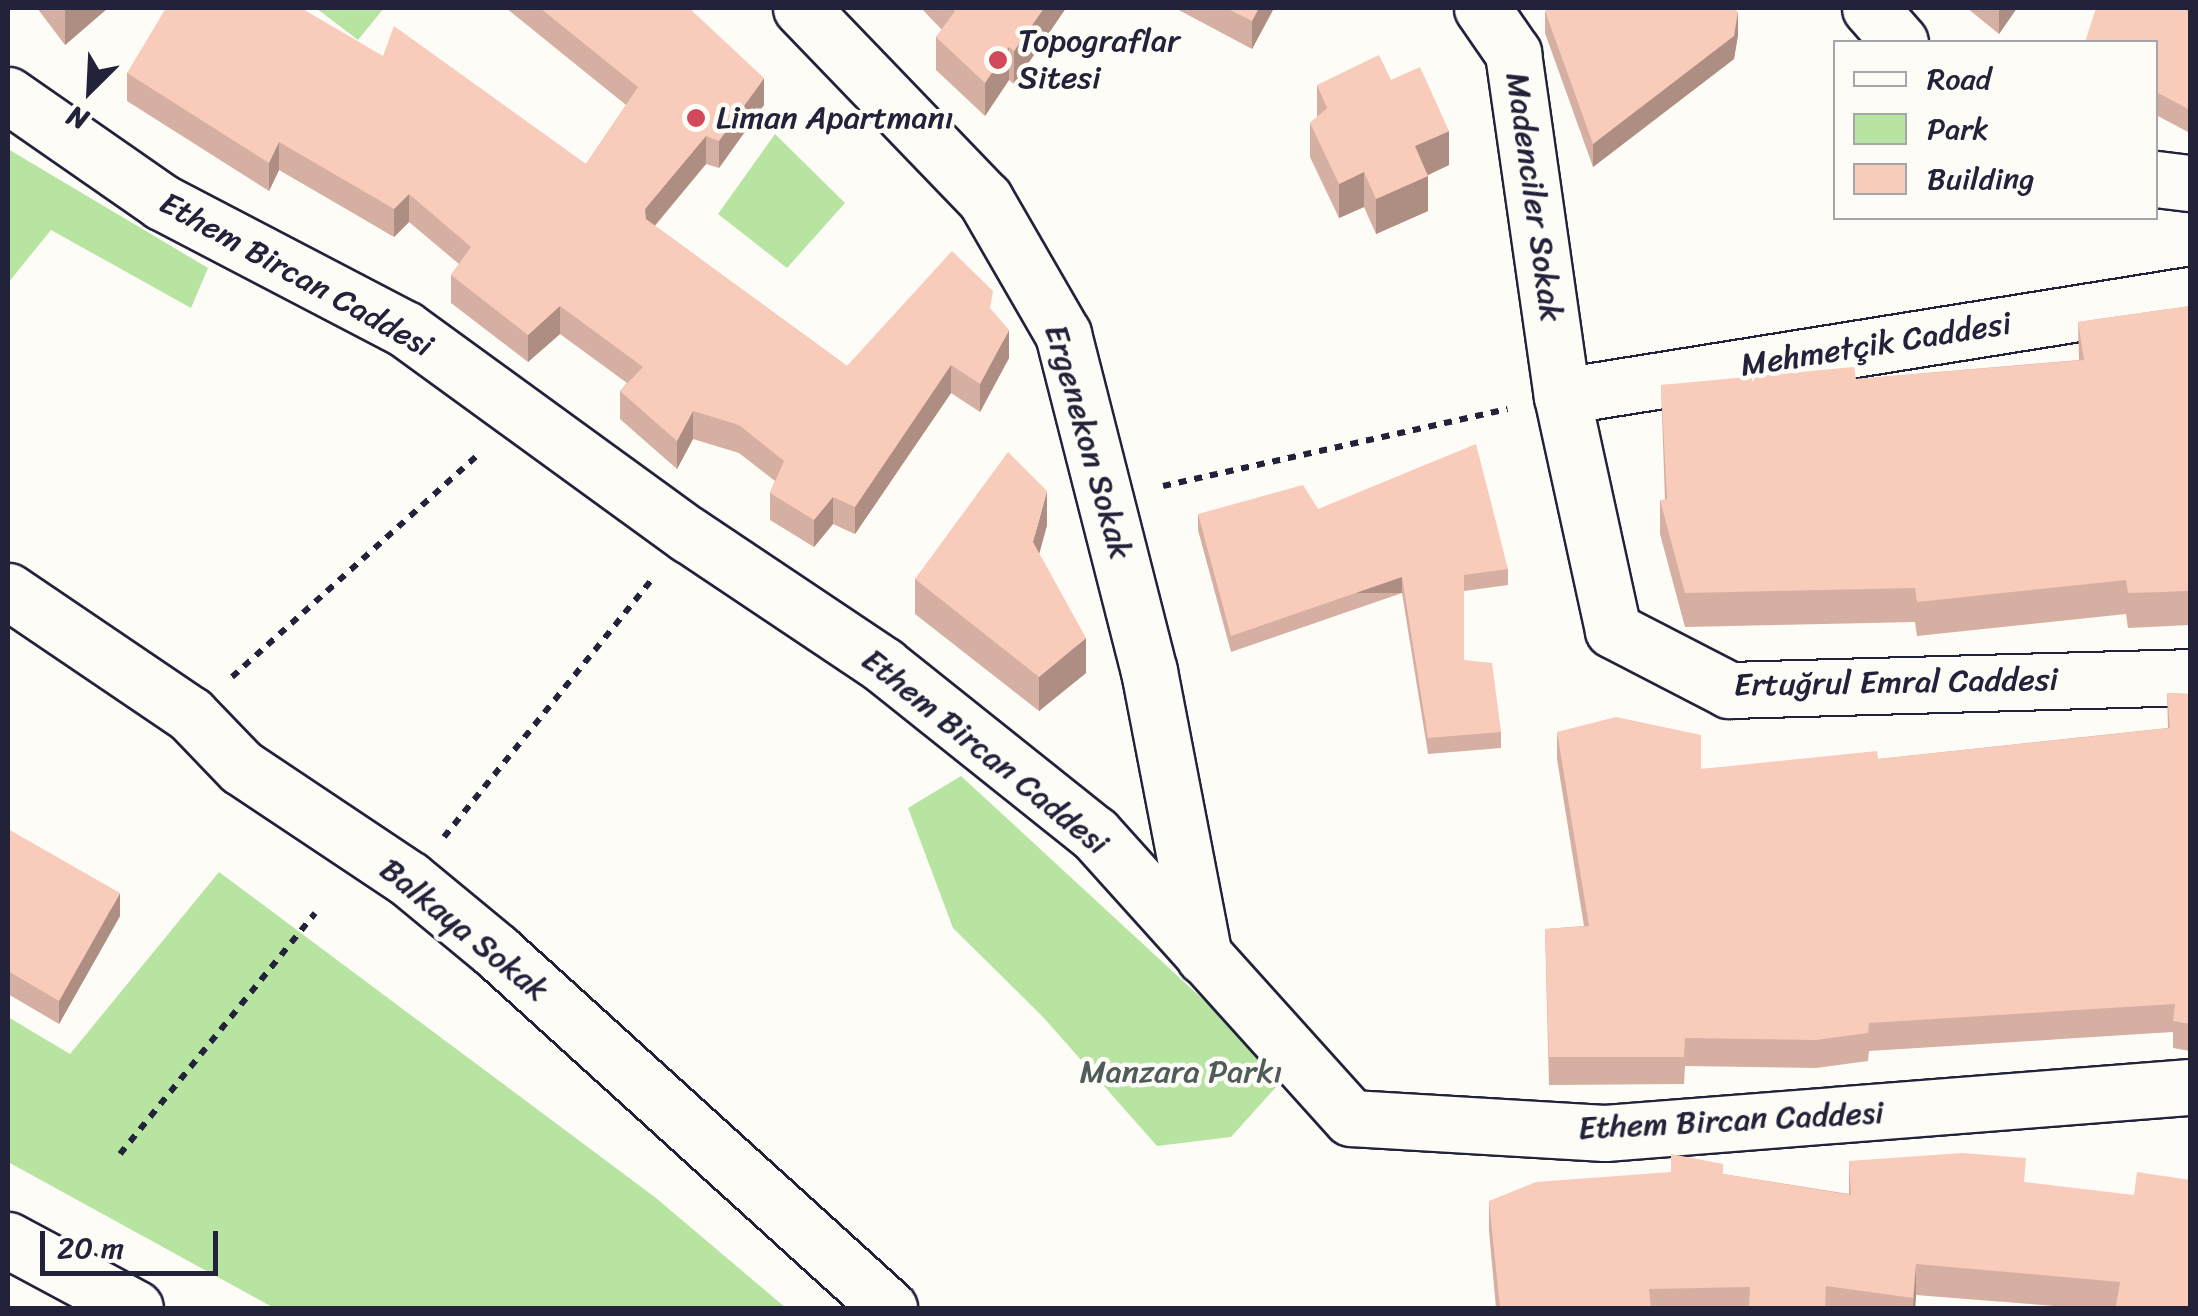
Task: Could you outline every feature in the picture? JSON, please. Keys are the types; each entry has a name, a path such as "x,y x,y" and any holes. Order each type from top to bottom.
{"main road":[{"name":"Ergenekon Sokak","path":"801,8 984,199 1063,334 1108,499 1204,960"},
{"name":"Madenciler Sokak","path":"1482,8 1513,52 1562,396"},
{"path":"1870,8 1898,40"},
{"name":"Ethem Bircan Caddesi","path":"8,95 162,202 406,329 689,535 883,666 1095,834 1204,960 1351,1118 1605,1133 2190,1088"},
{"path":"2158,179 2190,182"},
{"name":"Mehmetçik Caddesi","path":"1562,396 2190,294"},
{"name":"Ertuğrul Emral Caddesi","path":"1562,396 1613,630 1729,690 2190,677"},
{"name":"Balkaya Sokak","path":"8,590 190,714 241,767 409,880 496,950 889,1308"},
{"path":"8,1240 135,1308"}],"path":[{"path":"1108,499 1562,396"},
{"path":"190,714 488,446 542,427"},
{"path":"409,880 689,535"},
{"path":"120,1154 316,913"}],"green space":[{"path":"316,8 384,8 358,40"},
{"path":"775,134 845,203 787,268 718,214"},
{"path":"8,149 208,268 191,308 51,230 8,283"},
{"name":"Manzara Parkı","path":"961,776 1286,1076 1231,1137 1157,1146 1043,1017 953,928 908,808"},
{"path":"219,872 656,1198 786,1308 274,1308 8,1162 8,1017 70,1054"}],"building":[{"path":"166,8 301,8 383,56 394,26 586,164 638,87 540,8 689,8 764,78 719,141 706,136 645,209 646,219 847,366 952,251 993,291 990,308 1009,330 980,384 951,365 855,507 833,497 814,520 770,493 784,461 739,425 693,411 677,441 620,391 643,367 560,306 528,335 451,275 471,247 409,194 394,209 279,142 269,163 127,73"},
{"path":"952,8 1044,8 1014,51 1009,47 985,83 936,37 955,11"},
{"path":"1226,8 1259,8 1252,21"},
{"path":"1734,8 1738,12 1734,36 1593,144 1545,11"},
{"path":"2096,8 2190,8 2190,110 2158,93 2158,40 2086,40"},
{"path":"1379,55 1391,80 1420,67 1449,131 1415,146 1428,176 1376,199 1364,172 1339,184 1310,123 1327,108 1317,85"},
{"path":"2190,306 2190,591 2128,593 2126,580 1917,602 1915,588 1685,593 1660,500 1667,499 1661,385 1854,367 1856,379 2084,360 2078,322"},
{"path":"1476,444 1508,569 1464,575 1464,660 1492,663 1501,732 1428,738 1402,577 1231,636 1198,514 1303,485 1318,509"},
{"path":"1008,452 1047,491 1033,542 1086,638 1039,677 915,579"},
{"path":"2167,693 2190,694 2190,1024 2173,1021 2175,1004 1869,1023 1868,1033 1816,1040 1685,1038 1684,1057 1549,1057 1545,929 1589,926 1557,732 1616,717 1701,735 1701,769 1877,751 1878,759 2170,728"},
{"path":"8,829 120,893 59,1001 8,971"},
{"path":"1962,1153 2026,1158 2024,1182 2134,1195 2137,1172 2190,1180 2190,1308 2116,1306 2120,1282 1916,1264 1913,1298 1826,1286 1825,1308 1749,1307 1750,1287 1649,1289 1651,1308 1500,1308 1489,1201 1536,1182 1671,1172 1671,1154 1723,1164 1723,1174 1851,1195 1849,1161"}],"place":[{"name":"Topograflar Sitesi","path":"998,60"},
{"name":"Liman Apartmanı","path":"696,118"}]}
